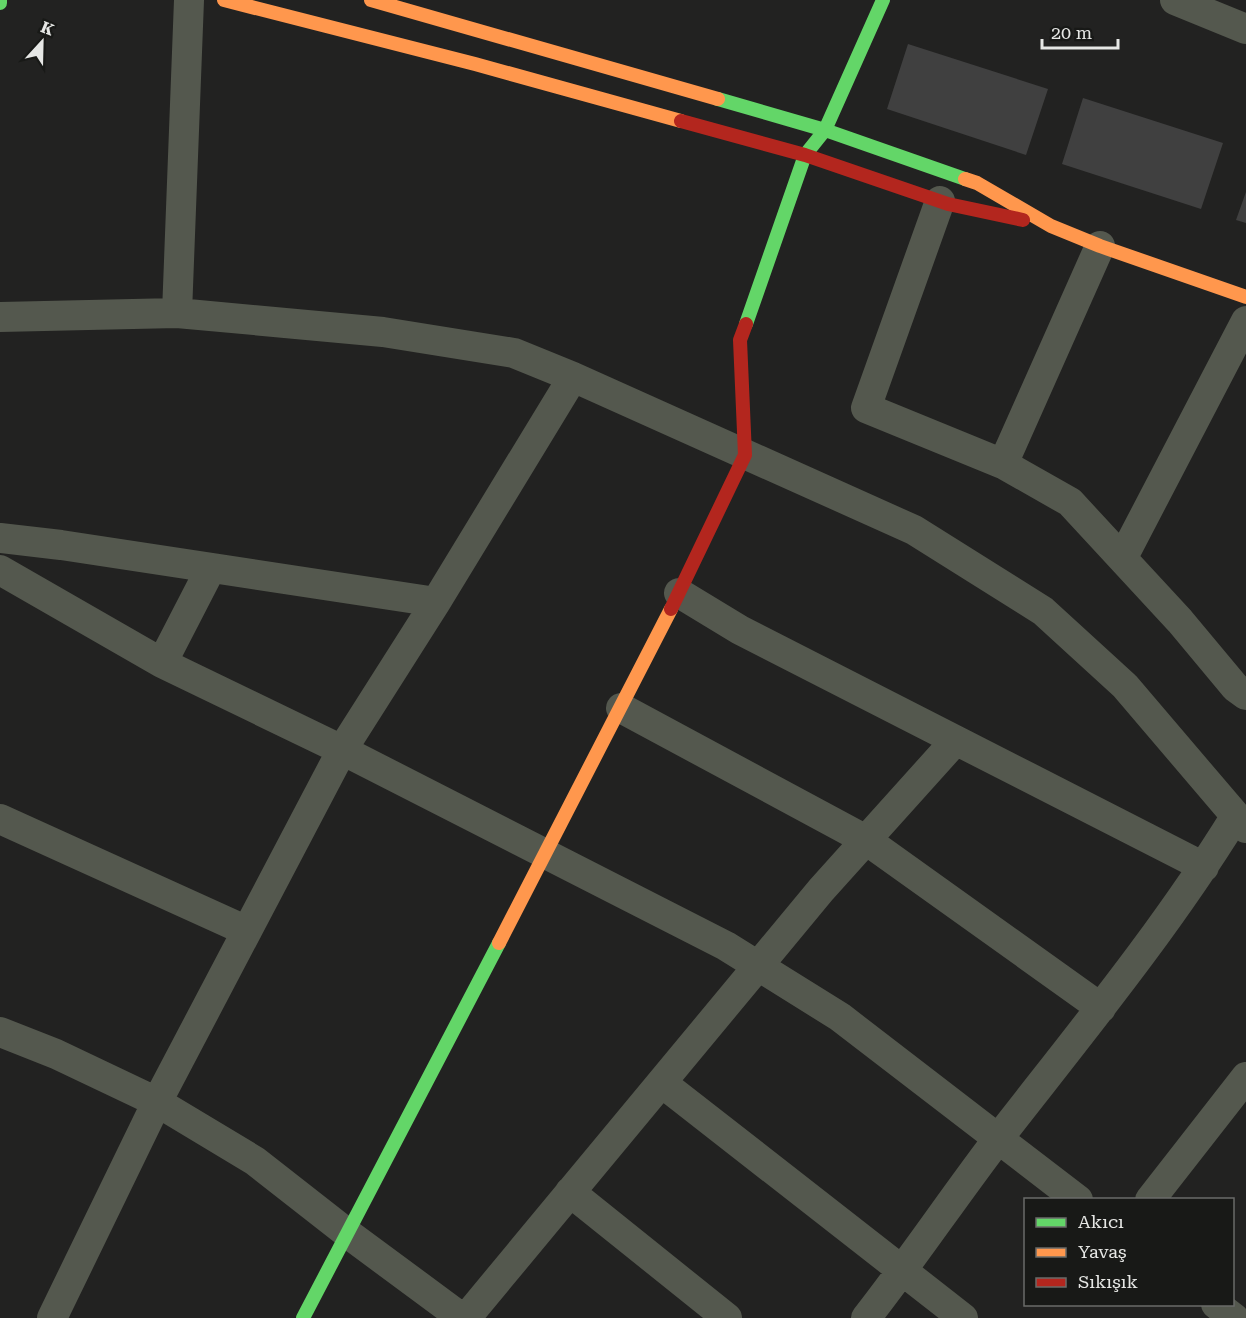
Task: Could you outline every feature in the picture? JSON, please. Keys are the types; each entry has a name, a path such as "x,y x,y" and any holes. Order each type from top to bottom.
{"main road":[{"path":"224,0 475,64 805,155 940,201 1051,225"},
{"path":"371,0 825,130 977,183 1051,225 1100,246 1246,297"},
{"path":"303,1318 546,855 680,593 745,455 740,340 805,155 825,130 883,0"}],"street":[{"path":"177,313 189,0"},
{"path":"1175,0 1246,29"},
{"path":"940,201 866,408 1003,464 1070,502 1242,683"},
{"path":"1003,464 1100,246"},
{"path":"0,317 177,313 383,332 514,353 573,377 914,530 1043,610 1125,687 1241,822 1204,867 1101,1008 999,1138 903,1272 866,1318"},
{"path":"1122,557 1246,321"},
{"path":"52,1318 156,1102 342,750 436,602 573,377"},
{"path":"0,538 61,545 436,602"},
{"path":"162,663 211,568"},
{"path":"0,570 162,663 342,750 726,946 840,1017 1075,1198"},
{"path":"680,593 740,630 1204,867"},
{"path":"621,708 866,840 1101,1008"},
{"path":"0,1033 56,1054 156,1102 255,1161 347,1233 464,1318 821,890 955,741"},
{"path":"0,819 247,931"},
{"path":"1152,1198 1246,1077"},
{"path":"662,1083 963,1318"},
{"path":"570,1192 727,1318"},
{"path":"1217,1306 1234,1318"}],"building":[{"path":"908,44 1048,89 1026,155 887,109"},
{"path":"1083,98 1223,143 1201,209 1062,164"},
{"path":"1246,192 1246,223 1236,220"}],"traffic: fast":[{"path":"746,324 805,155 825,130 883,0"},
{"path":"718,99 825,130 965,179"},
{"path":"303,1318 499,943"}],"traffic: slow":[{"path":"224,0 475,64 681,121"},
{"path":"371,0 718,99"},
{"path":"965,179 977,183 1051,226 1100,246 1246,297"},
{"path":"499,943 671,609"}],"traffic: jam":[{"path":"681,121 805,155 948,204 1023,220"},
{"path":"671,609 745,455 740,340 746,324"}]}
